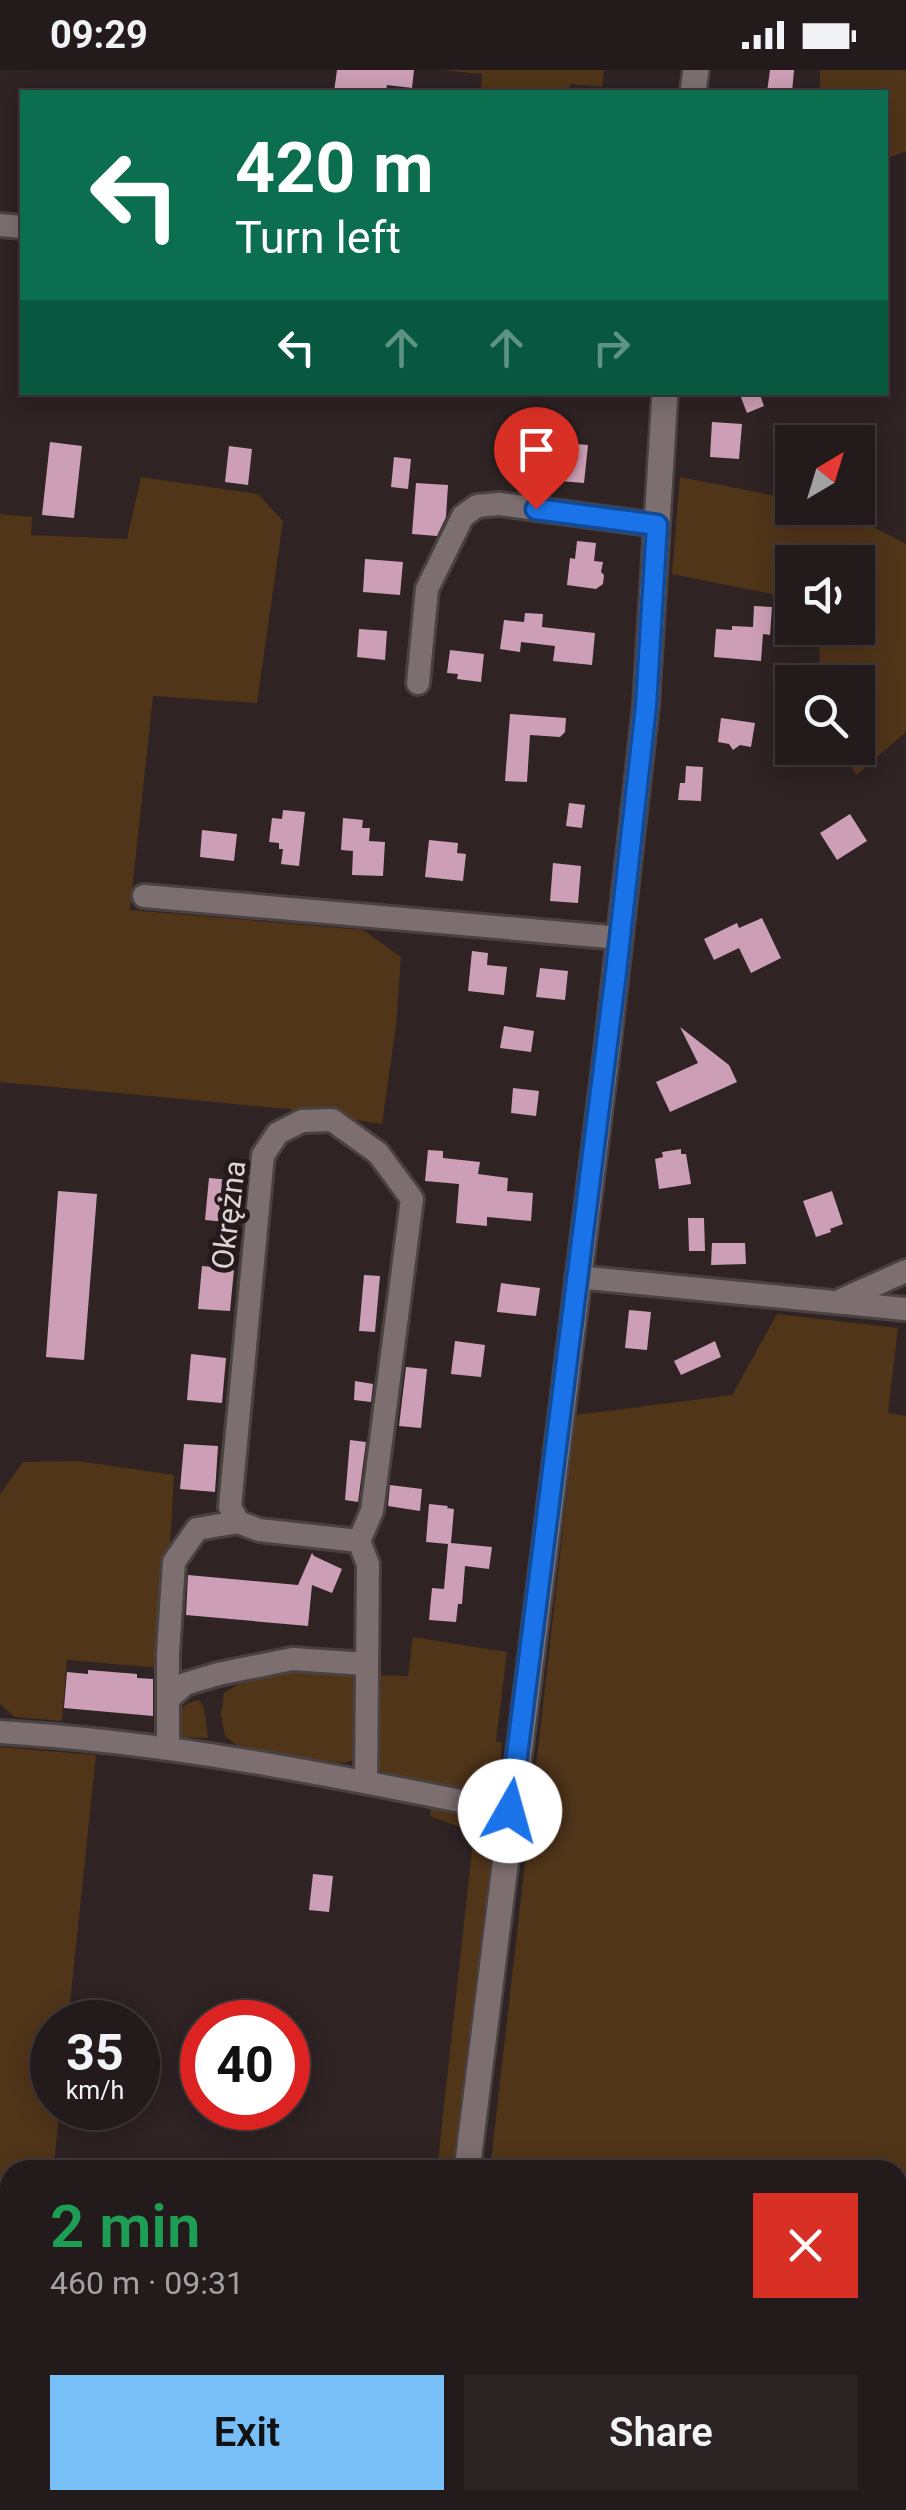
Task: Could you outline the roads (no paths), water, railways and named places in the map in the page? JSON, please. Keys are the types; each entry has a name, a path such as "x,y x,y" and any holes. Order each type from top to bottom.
{"street":[{"path":"468,2160 646,706 665,395"},
{"path":"418,683 427,589 464,516 477,506 499,504 657,525"},
{"path":"144,896 620,938"},
{"name":"Okrężna","path":"238,1522 230,1508 264,1155 278,1133 302,1121 332,1120 378,1153 412,1199 372,1510 360,1541 368,1564 366,1782"},
{"path":"837,1302 906,1271"},
{"path":"577,1276 906,1309"},
{"path":"168,1748 168,1654 174,1562 197,1529 238,1522 259,1530 360,1541"},
{"path":"168,1699 185,1684 292,1659 366,1664"},
{"path":"0,1732 168,1748 510,1811"}]}
